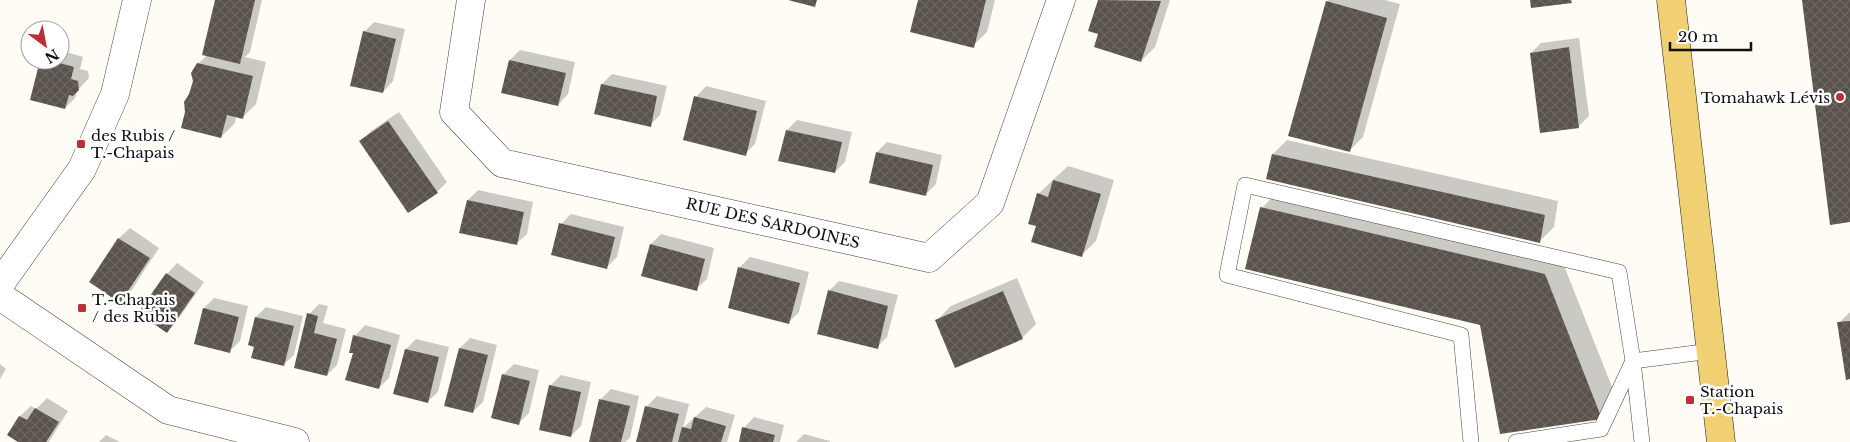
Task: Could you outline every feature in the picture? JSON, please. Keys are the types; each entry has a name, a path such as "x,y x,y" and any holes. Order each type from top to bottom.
{"main road":[{"path":"1671,0 1721,442"}],"street":[{"path":"0,284 82,169 115,94 137,0"},
{"name":"RUE DES SARDOINES","path":"464,2 454,112 502,163 929,258 990,203 1061,0"},
{"path":"0,296 168,410 295,442"}],"lane":[{"path":"1471,442 1461,335 1227,275 1245,185 1619,272 1634,361 1642,442"},
{"path":"1634,361 1711,351"},
{"path":"1516,442 1601,429 1634,361"}],"building":[{"path":"215,0 255,0 240,64 202,55"},
{"path":"788,0 817,0 815,7"},
{"path":"918,0 986,0 974,48 910,32"},
{"path":"1098,0 1161,1 1141,62 1094,47 1098,34 1088,31"},
{"path":"1530,0 1571,0 1572,3 1531,8"},
{"path":"1802,0 1850,0 1850,222 1830,225"},
{"path":"1326,1 1387,18 1350,152 1288,136"},
{"path":"363,31 396,39 383,93 350,86"},
{"path":"1569,47 1579,128 1540,133 1530,53"},
{"path":"509,60 566,73 558,106 501,93"},
{"path":"197,63 253,76 243,119 227,115 221,138 181,128 185,112 184,102 193,81 191,73"},
{"path":"70,66 74,67 71,79 78,81 79,90 73,96 69,95 65,109 30,100 38,70 70,70"},
{"path":"601,84 657,96 651,127 594,114"},
{"path":"694,96 757,111 746,156 683,140"},
{"path":"388,121 438,193 408,213 359,141"},
{"path":"786,130 842,142 835,173 778,161"},
{"path":"876,152 933,165 926,196 869,183"},
{"path":"1272,154 1545,215 1540,243 1266,179"},
{"path":"1053,180 1101,194 1082,257 1031,242 1036,226 1028,224 1037,193 1048,197"},
{"path":"467,200 524,212 517,245 459,233"},
{"path":"1260,207 1545,274 1602,419 1500,434 1480,325 1245,269"},
{"path":"559,223 615,237 607,269 551,255"},
{"path":"118,238 150,258 120,303 89,282"},
{"path":"650,244 705,259 697,291 641,276"},
{"path":"738,267 800,283 789,324 728,308"},
{"path":"166,273 195,293 167,333 138,313"},
{"path":"828,290 888,306 878,349 817,334"},
{"path":"1003,291 1023,339 955,368 935,320"},
{"path":"203,308 239,317 230,353 194,344"},
{"path":"307,313 318,316 314,333 337,339 327,376 294,368"},
{"path":"255,317 294,326 284,366 251,358 254,347 248,345"},
{"path":"1850,321 1850,379 1846,380 1837,322"},
{"path":"353,335 391,345 379,389 345,380 353,353 349,353"},
{"path":"459,348 488,355 473,413 444,406"},
{"path":"405,349 439,357 428,403 393,394"},
{"path":"502,374 530,381 519,425 491,418"},
{"path":"549,385 581,392 571,437 539,430"},
{"path":"599,399 630,406 621,442 589,442"},
{"path":"645,406 679,414 672,442 636,442"},
{"path":"35,408 59,422 46,442 18,442 7,435 19,416 27,420"},
{"path":"694,417 726,426 721,442 678,442 682,427 691,429"},
{"path":"742,427 775,435 773,442 739,442"}],"place":[{"name":"Tomahawk Lévis","path":"1840,97"},
{"name":"des Rubis / T.-Chapais","path":"81,144"},
{"name":"T.-Chapais / des Rubis","path":"82,308"},
{"name":"Station T.-Chapais","path":"1690,400"}]}
